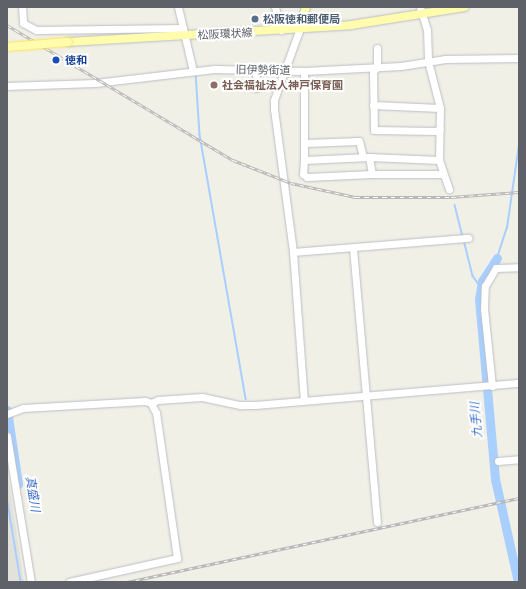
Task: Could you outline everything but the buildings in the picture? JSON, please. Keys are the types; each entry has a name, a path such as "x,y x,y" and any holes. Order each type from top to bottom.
{"main road":[{"path":"300,28 306,7"},
{"name":"松阪環状線","path":"7,47 184,31 282,30 351,25 422,16 465,7"}],"street":[{"path":"22,7 23,23 36,30 184,31"},
{"path":"178,7 193,71"},
{"path":"275,7 282,30"},
{"path":"420,7 427,30 428,61 440,108 439,160 442,174 449,189"},
{"path":"300,28 287,70 274,100 274,109 293,252 304,401"},
{"path":"377,48 377,67 373,72 374,130 435,131 440,129"},
{"name":"旧伊勢街道","path":"7,86 95,83 193,71 304,71 377,67 428,61 519,58"},
{"path":"256,70 256,88"},
{"path":"304,71 305,143 303,174 307,177 372,174 442,174"},
{"path":"373,105 440,108"},
{"path":"305,143 359,141 372,174"},
{"path":"304,160 366,157 439,160"},
{"path":"293,252 468,238"},
{"path":"353,248 367,396 376,522"},
{"path":"492,386 484,309 485,286 496,268 519,267"},
{"path":"7,414 23,408 145,401 151,403 158,400 202,397 241,405 519,383"},
{"path":"69,582 177,558 156,413 151,403"},
{"path":"7,436 31,582"},
{"path":"498,461 519,459"}],"shaded area":[{"path":"7,470 24,582 7,582"}],"waterway":[{"path":"189,38 194,61"},
{"path":"196,73 200,135 246,399"},
{"path":"497,258 507,228 519,145"},
{"path":"455,205 463,236"},
{"path":"464,240 473,276 480,286"},
{"name":"九手川","path":"497,258 482,281 479,299 495,479 518,582"},
{"name":"真盛川","path":"7,410 18,484"},
{"path":"7,497 21,582"}],"railway":[{"path":"7,25 233,160 291,183 355,197 451,197 519,192"},
{"path":"127,582 519,498"}],"place":[{"name":"松阪徳和郵便局","path":"255,19"},
{"name":"徳和","path":"56,60"},
{"name":"社会福祉法人神戸保育園","path":"214,85"}]}
